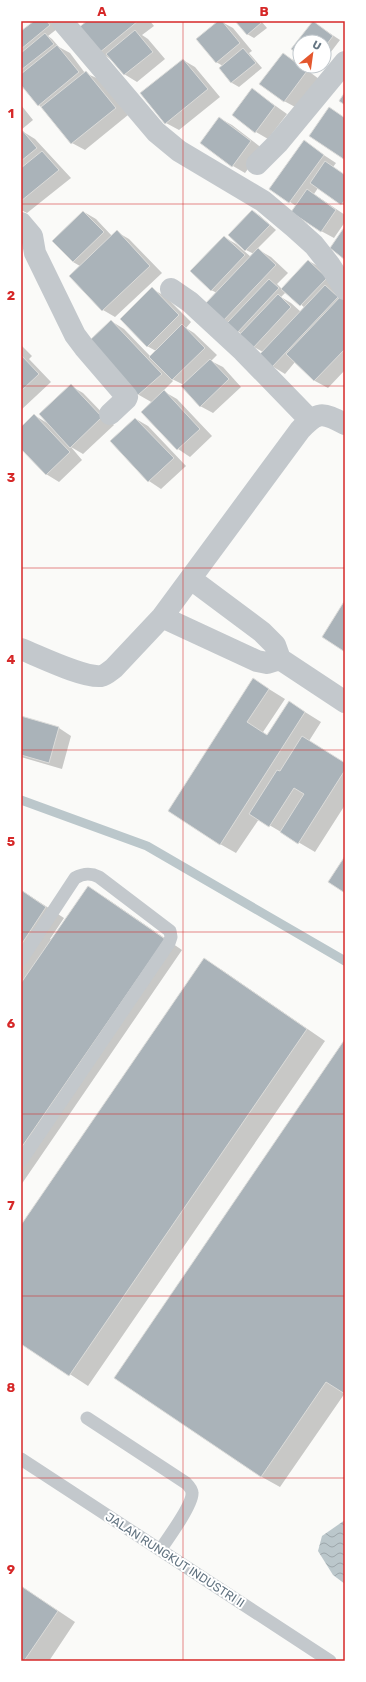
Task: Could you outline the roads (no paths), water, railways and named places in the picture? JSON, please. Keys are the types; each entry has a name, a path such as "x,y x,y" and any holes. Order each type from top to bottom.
{"street":[{"path":"62,21 156,132 179,151 263,201 314,245 329,264 345,289"},
{"path":"257,164 278,143 345,62"},
{"path":"21,224 32,236 35,252 76,335 84,347 127,397 110,414"},
{"path":"171,289 190,302 243,351 310,420"},
{"path":"21,649 80,672 101,676 114,668 162,617 191,579 216,541 300,430 314,416 326,415 345,424"},
{"path":"191,579 262,632 275,645 280,659 345,702"},
{"path":"162,617 257,661 267,663 280,659"}],"lane":[{"path":"21,960 75,878 81,875 93,874 99,877 170,931 171,937 169,942 21,1161"},
{"path":"87,1418 180,1479 191,1488 192,1493 189,1504 160,1550"},
{"name":"JALAN RUNGKUT INDUSTRI II","path":"21,1459 330,1661"}],"water":[{"path":"345,1520 345,1584 333,1575 318,1551 322,1536"}],"waterway":[{"path":"21,800 147,846 345,961"}]}
